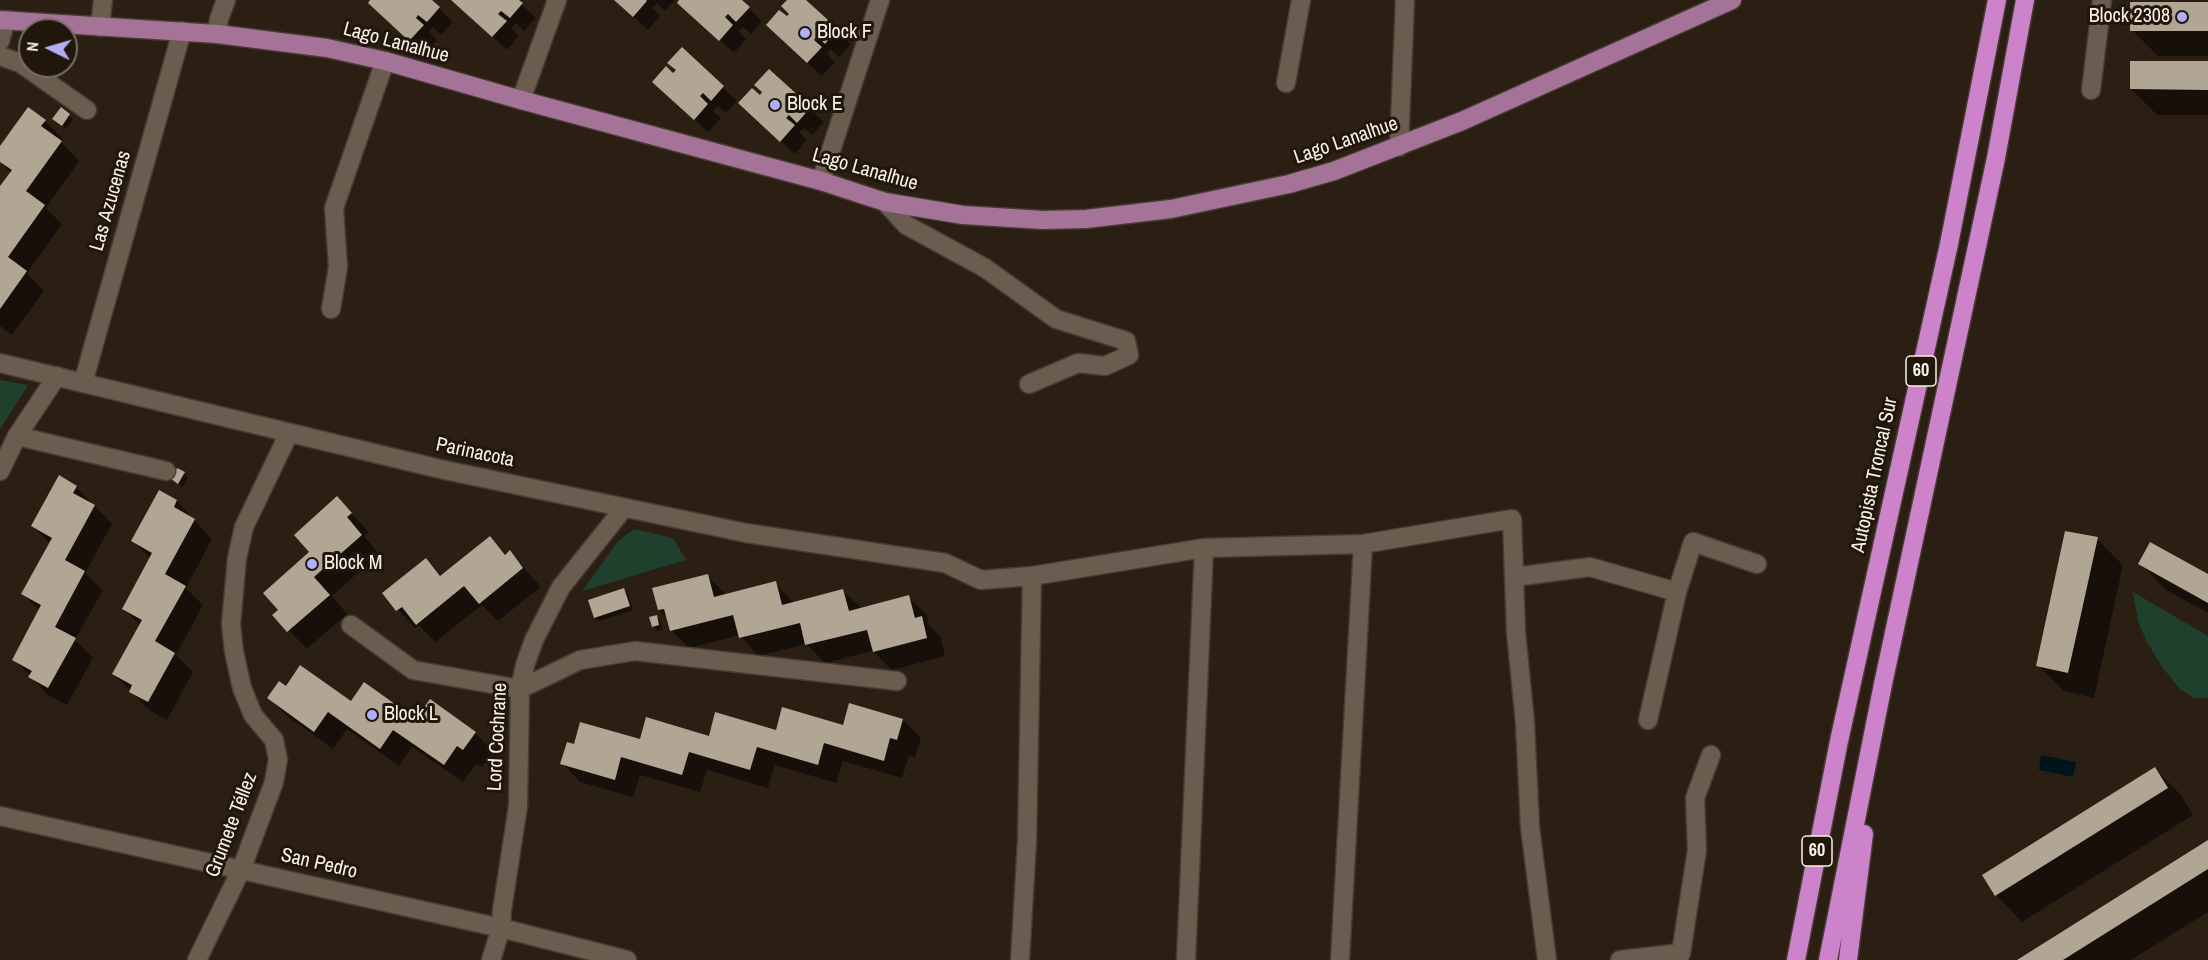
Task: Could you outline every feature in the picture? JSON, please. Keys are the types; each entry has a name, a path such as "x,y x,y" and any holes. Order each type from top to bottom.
{"highway":[{"name":"Autopista Troncal Sur","path":"1796,960 1839,741 1949,244 1997,0"},
{"name":"60","path":"1828,960 1882,684 1996,158 2025,0"},
{"path":"1848,960 1882,684"}],"main road":[{"name":"Lago Lanalhue","path":"3,20 217,34 327,48 385,61 821,181 885,202 924,210 1003,219 1075,219 1171,209 1289,184 1399,147 1732,0"}],"street":[{"path":"100,27 103,0"},
{"path":"217,34 219,19 226,0"},
{"path":"521,100 557,0"},
{"path":"821,181 880,0"},
{"path":"1286,82 1300,0"},
{"path":"1399,147 1405,0"},
{"path":"2091,90 2102,0"},
{"path":"0,41 3,20"},
{"name":"Las Azucenas","path":"83,383 182,31"},
{"path":"0,56 20,63 87,110"},
{"path":"331,309 338,267 334,208 385,61"},
{"path":"885,202 906,225 985,267 1056,319 1126,341 1129,355 1105,366 1078,363 1029,384"},
{"name":"Parinacota","path":"0,363 440,470 746,533 945,563 981,580 1032,576 1204,548 1362,544 1512,519 1514,577"},
{"path":"0,471 17,436 57,376"},
{"name":"Grumete Téllez","path":"197,960 241,870 274,782 278,759 274,740 253,715 242,688 231,624 237,558 244,527 289,433"},
{"path":"17,436 166,471"},
{"name":"Lord Cochrane","path":"490,960 501,928 518,806 520,689 525,665 534,640 561,588 624,508"},
{"path":"1648,720 1677,592 1693,542 1757,564"},
{"path":"1340,960 1362,544"},
{"path":"1186,960 1204,548"},
{"path":"1547,960 1530,827 1514,577 1590,567 1677,592"},
{"path":"1020,960 1027,841 1032,576"},
{"path":"351,625 413,670 520,689 580,660 635,651 897,681"},
{"path":"1620,960 1681,953 1697,850 1695,798 1711,755"},
{"name":"San Pedro","path":"0,816 501,928 627,960"}],"green space":[{"path":"0,380 28,385 0,429"},
{"path":"634,529 673,538 686,560 582,591 618,541"},
{"path":"2133,592 2208,636 2208,698 2194,698 2180,689 2162,667 2138,621"}],"water":[{"path":"2041,755 2076,762 2073,777 2039,770"}],"building":[{"path":"370,0 432,0 440,7 427,22 418,15 416,18 424,25 409,41 368,3"},
{"path":"451,0 519,0 523,3 510,18 501,11 498,14 507,21 492,37"},
{"path":"614,0 646,0 647,1 633,17"},
{"path":"679,0 742,0 750,7 736,22 728,14 725,17 733,25 719,41 677,3"},
{"name":"Block F","path":"787,0 806,0 838,29 825,44 817,36 814,40 822,47 807,63 766,25 779,10 787,16 789,14 781,6"},
{"path":"2130,2 2208,2 2208,31 2130,31"},
{"path":"682,47 724,86 711,101 703,93 700,96 708,104 694,120 652,82 666,66 673,73 676,70 667,63"},
{"path":"2130,61 2208,61 2208,90 2130,89"},
{"name":"Block E","path":"769,69 811,107 797,123 789,115 786,118 795,125 780,142 738,103 752,88 760,95 762,92 754,85"},
{"path":"28,107 46,120 41,126 62,141 26,191 45,205 8,257 27,271 0,309 0,186 12,170 0,162 0,146"},
{"path":"61,107 70,114 62,126 52,119"},
{"path":"177,468 185,472 178,484 171,479"},
{"path":"59,475 77,486 73,493 95,505 65,560 85,571 55,627 76,638 48,688 28,677 32,671 12,660 41,605 21,594 52,538 31,526"},
{"path":"159,490 177,500 174,507 195,519 165,574 186,586 155,641 175,653 148,702 129,692 132,685 112,674 142,620 122,609 152,553 131,541"},
{"name":"Block M","path":"337,496 352,513 347,517 362,535 314,577 330,595 287,632 272,615 278,610 263,593 309,552 294,535"},
{"path":"2065,531 2098,537 2068,673 2036,666"},
{"path":"490,536 505,555 510,550 523,568 479,604 464,586 416,625 402,607 396,611 382,593 426,558 440,576"},
{"path":"2150,542 2208,574 2208,603 2138,564"},
{"path":"708,574 714,597 776,581 782,605 843,589 849,611 909,595 915,618 922,616 927,638 873,652 867,630 805,645 800,623 739,638 733,615 670,631 664,609 658,610 652,588"},
{"path":"624,588 630,606 594,618 588,600"},
{"path":"657,615 659,625 652,627 649,617"},
{"name":"Block L","path":"300,665 351,701 364,682 416,719 430,699 476,732 463,750 457,746 444,765 393,730 380,749 328,712 314,732 267,698 279,681 286,686"},
{"path":"849,703 903,719 897,740 890,738 884,761 824,743 818,765 757,747 750,770 689,752 682,775 621,757 615,780 560,764 567,742 574,744 580,722 640,739 646,717 709,736 715,712 776,730 782,707 843,725"},
{"path":"2155,767 2168,788 1995,896 1982,875"},
{"path":"2208,840 2208,869 2063,960 2017,960"}],"place":[{"name":"Block 2308","path":"2182,17"},
{"name":"Block F","path":"805,33"},
{"name":"Block E","path":"775,105"},
{"name":"Block M","path":"312,564"},
{"name":"Block L","path":"372,715"}]}
